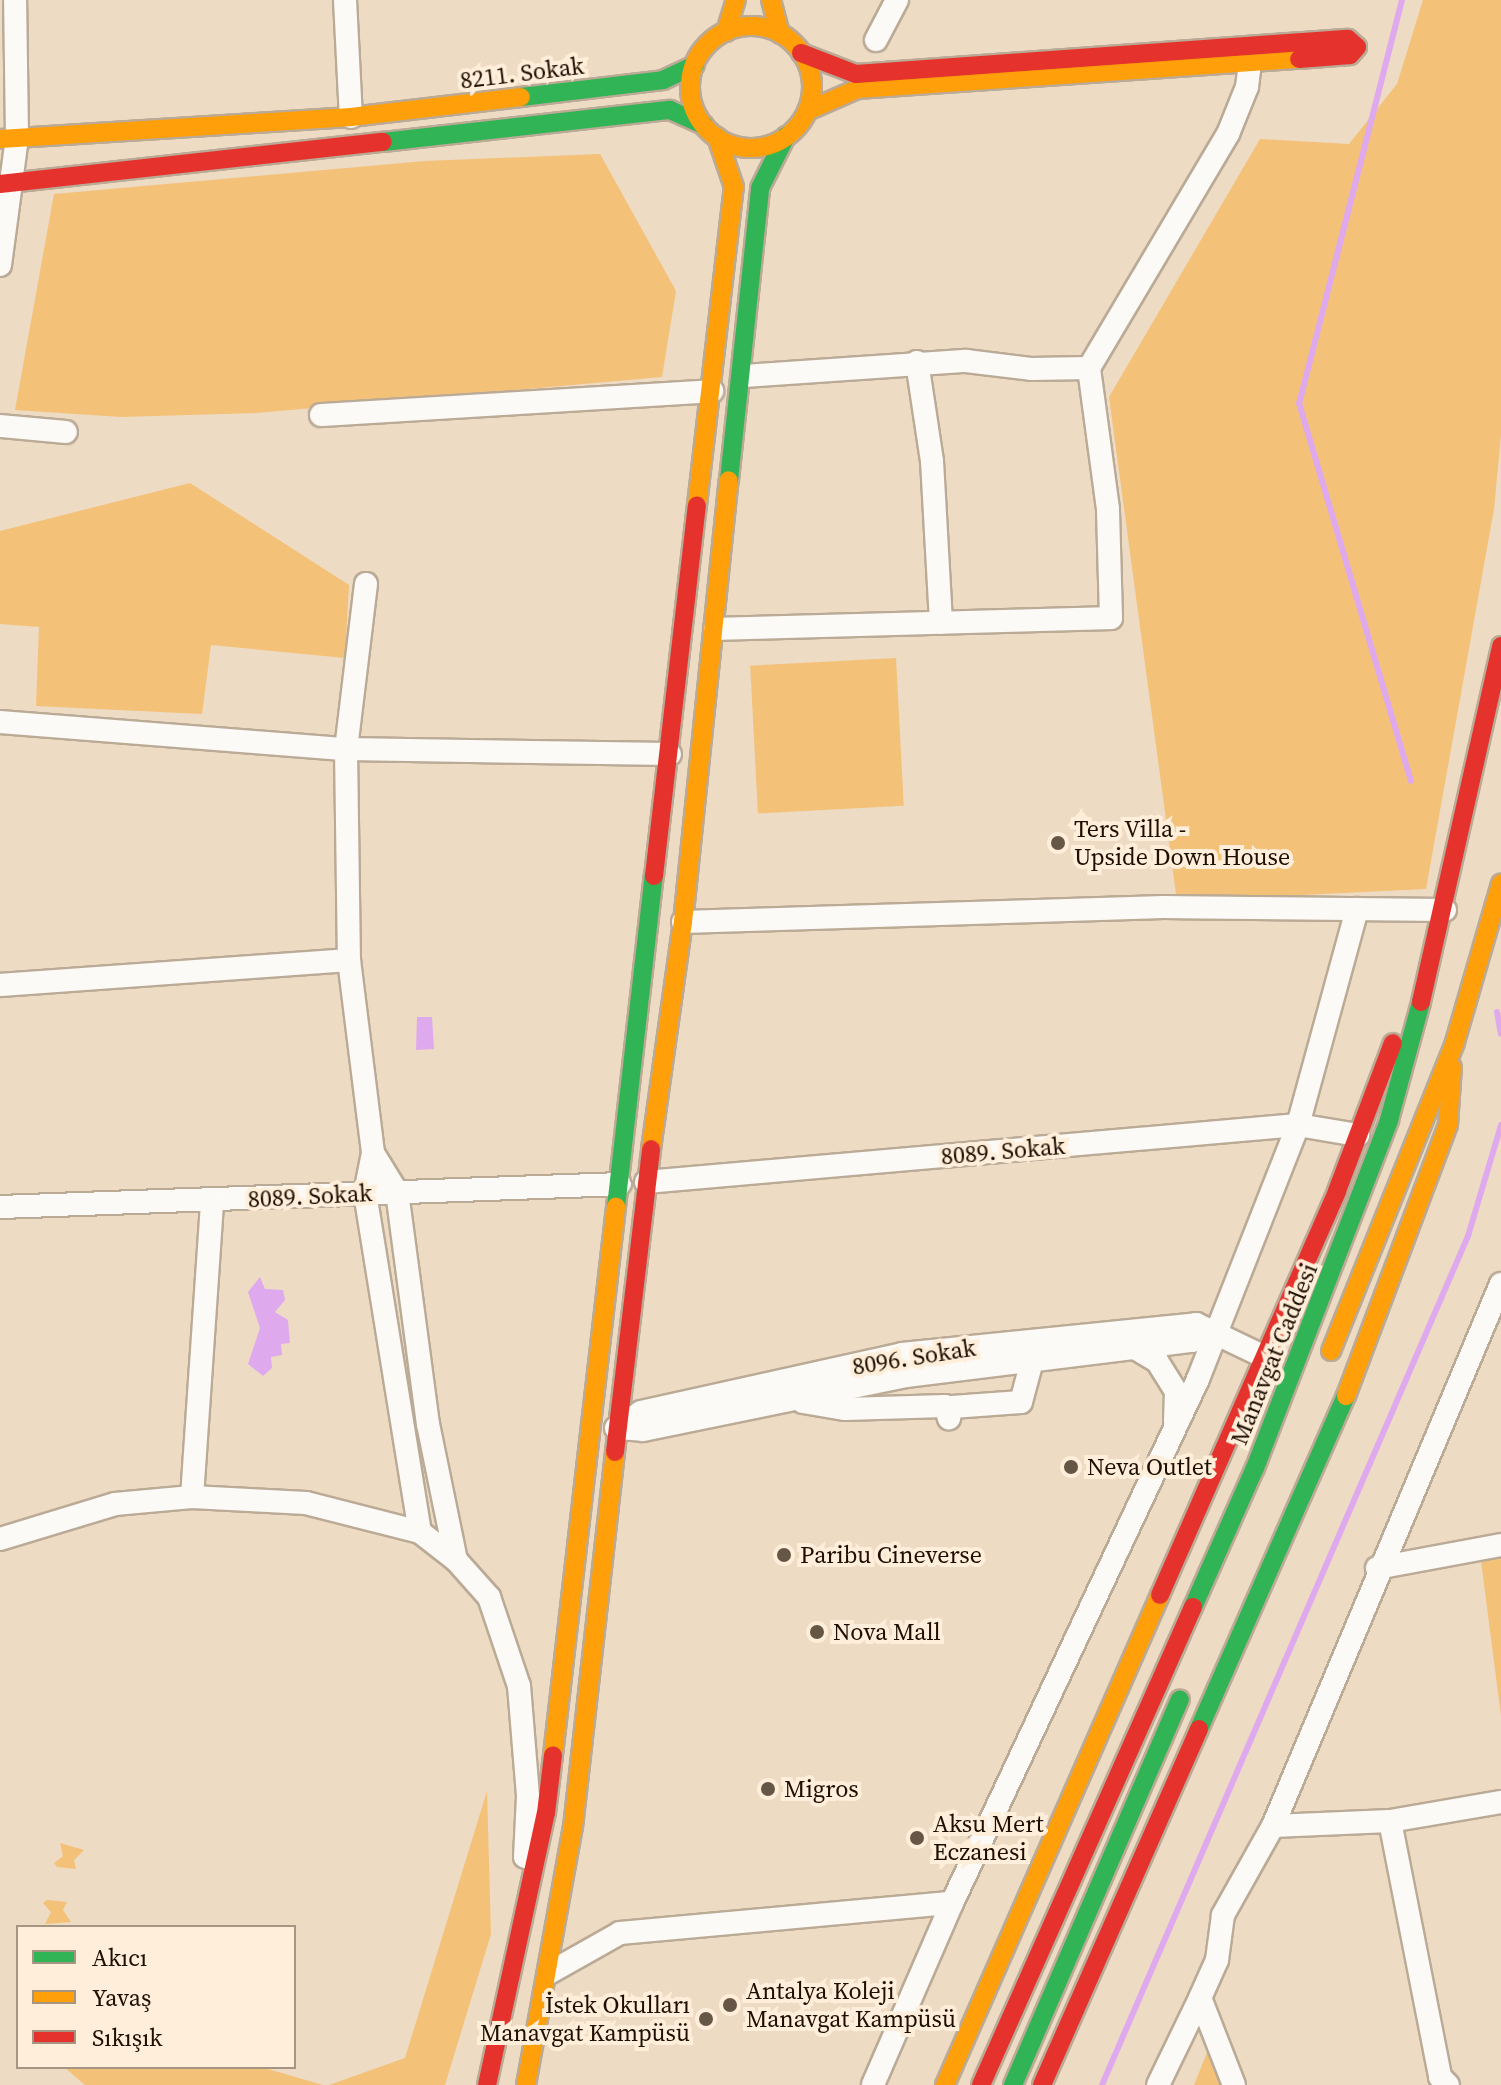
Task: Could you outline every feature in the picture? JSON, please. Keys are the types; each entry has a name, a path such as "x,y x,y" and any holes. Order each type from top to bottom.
{"main road":[{"path":"726,32 736,0"},
{"path":"771,0 780,34"},
{"path":"487,2085 546,1813 734,187 691,96 695,65 713,39 752,25 780,34 801,53 856,74 1348,39 1357,47 1350,55 857,89 807,111 786,136 760,188 744,376 683,922 646,1182 621,1426 573,1827 549,1973 526,2085"},
{"path":"801,53 811,77 807,111"},
{"name":"8211. Sokak","path":"8,138 351,117 663,80 695,65"},
{"path":"6,184 670,110 743,148 762,147 786,136"},
{"name":"Manavgat Caddesi","path":"981,2085 1303,1349 1389,1120 1445,910 1501,646"},
{"path":"1322,1373 1455,1042 1501,884"},
{"path":"945,2082 1265,1357 1398,1031 1428,976"},
{"path":"1042,2085 1350,1387 1448,1125 1455,1042"},
{"path":"1013,2085 1189,1680"}],"street":[{"path":"0,265 15,0"},
{"path":"345,0 351,117"},
{"path":"876,40 897,0"},
{"path":"715,629 1111,618 1108,509 1089,368 1228,134 1247,87 1250,62"},
{"path":"744,376 917,362 1089,368"},
{"path":"917,362 932,461 941,623"},
{"path":"321,415 712,391"},
{"path":"0,426 66,432"},
{"path":"366,584 346,749 349,960 373,1153 365,1193 420,1532"},
{"path":"0,722 346,749 670,754"},
{"path":"873,2085 952,1903 1175,1427 1214,1334 1298,1125 1357,909"},
{"path":"683,922 1006,910 1445,910"},
{"path":"0,985 349,960"},
{"name":"8089. Sokak","path":"646,1182 1298,1125 1358,1135"},
{"path":"373,1153 397,1192 428,1424 456,1560"},
{"name":"8089. Sokak","path":"0,1207 620,1184"},
{"path":"192,1497 212,1201"},
{"path":"1158,2085 1217,1960 1223,1915 1273,1826 1377,1568 1501,1284"},
{"name":"8096. Sokak","path":"589,1434 621,1426 641,1412 902,1354 1196,1324 1265,1357"},
{"name":"8096. Sokak","path":"621,1426 643,1430 906,1376 1192,1341 1214,1334"},
{"path":"1135,1348 1157,1361 1176,1392 1175,1427"},
{"path":"790,1400 845,1409 945,1406 949,1418 952,1407 1021,1402 1032,1361"},
{"path":"0,1539 115,1504 192,1497 306,1503 420,1532 456,1560 489,1597 519,1686 528,1796 521,1937"},
{"path":"1377,1568 1501,1545"},
{"path":"1273,1826 1390,1821 1501,1802"},
{"path":"1390,1821 1440,2077 1448,2085"},
{"path":"549,1973 620,1933 952,1903"},
{"path":"1200,1998 1234,2085"}],"shaded area":[{"path":"1423,0 1501,0 1501,435 1494,509 1426,889 1177,901 1109,397 1260,139 1349,144 1397,84"},
{"path":"600,154 676,291 662,377 256,413 121,417 15,410 54,194 425,161"},
{"path":"190,483 349,585 345,658 211,645 202,714 36,706 39,627 0,624 0,531"},
{"path":"896,658 904,806 758,813 750,666"},
{"path":"417,1017 432,1017 434,1049 416,1050"},
{"path":"260,1277 265,1289 283,1290 285,1300 275,1312 288,1320 290,1343 281,1344 282,1355 271,1357 272,1368 263,1376 248,1364 260,1328 248,1292"},
{"path":"1501,1558 1501,1716 1481,1561"},
{"path":"487,1791 491,1934 445,2085 329,2085 405,2058"},
{"path":"60,1843 84,1850 74,1860 76,1869 57,1867 54,1863 63,1856"},
{"path":"47,1900 67,1902 63,1910 71,1922 45,1924 51,1912 43,1903"},
{"path":"1216,2030 1229,2085 1194,2085"},
{"path":"66,2069 268,2069 323,2085 85,2085"}],"waterway":[{"path":"1402,0 1299,403 1411,781"},
{"path":"1497,1012 1501,1034"},
{"path":"1102,2085 1468,1236 1501,1125"}],"traffic: fast":[{"path":"521,97 663,80 695,65"},
{"path":"383,142 670,110 704,125"},
{"path":"729,480 760,188 786,136"},
{"path":"616,1207 654,876"},
{"path":"1193,1607 1255,1468 1389,1120 1421,1002"},
{"path":"1199,1729 1346,1396"},
{"path":"1013,2085 1180,1700"}],"traffic: slow":[{"path":"726,32 736,0"},
{"path":"771,0 780,34"},
{"path":"751,26 774,31 794,44 807,64 812,87 807,110 794,130 774,143 751,148 728,143 708,130 695,110 690,87 695,64 708,44 728,31 751,26"},
{"path":"807,111 857,89 1299,59"},
{"path":"0,139 351,117 521,97"},
{"path":"697,505 734,187 717,137"},
{"path":"651,1149 683,922 729,480"},
{"path":"1331,1351 1455,1042 1501,884"},
{"path":"1346,1396 1448,1125 1452,1067"},
{"path":"553,1755 616,1207"},
{"path":"526,2085 573,1827 615,1452"},
{"path":"945,2085 1160,1595"}],"traffic: jam":[{"path":"801,53 856,74 1348,39 1357,47 1350,55 1299,59"},
{"path":"0,184 383,142"},
{"path":"654,876 697,505"},
{"path":"1421,1002 1501,646"},
{"path":"1160,1595 1337,1191 1393,1043"},
{"path":"615,1452 651,1149"},
{"path":"981,2085 1193,1607"},
{"path":"1042,2085 1199,1729"},
{"path":"487,2085 546,1813 553,1755"}],"place":[{"name":"Ters Villa - Upside Down House","path":"1058,843"},
{"name":"Neva Outlet","path":"1071,1467"},
{"name":"Paribu Cineverse","path":"784,1555"},
{"name":"Nova Mall","path":"817,1632"},
{"name":"Migros","path":"768,1789"},
{"name":"Aksu Mert Eczanesi","path":"917,1838"},
{"name":"Antalya Koleji Manavgat Kampüsü","path":"730,2005"},
{"name":"İstek Okulları Manavgat Kampüsü","path":"706,2019"}]}
